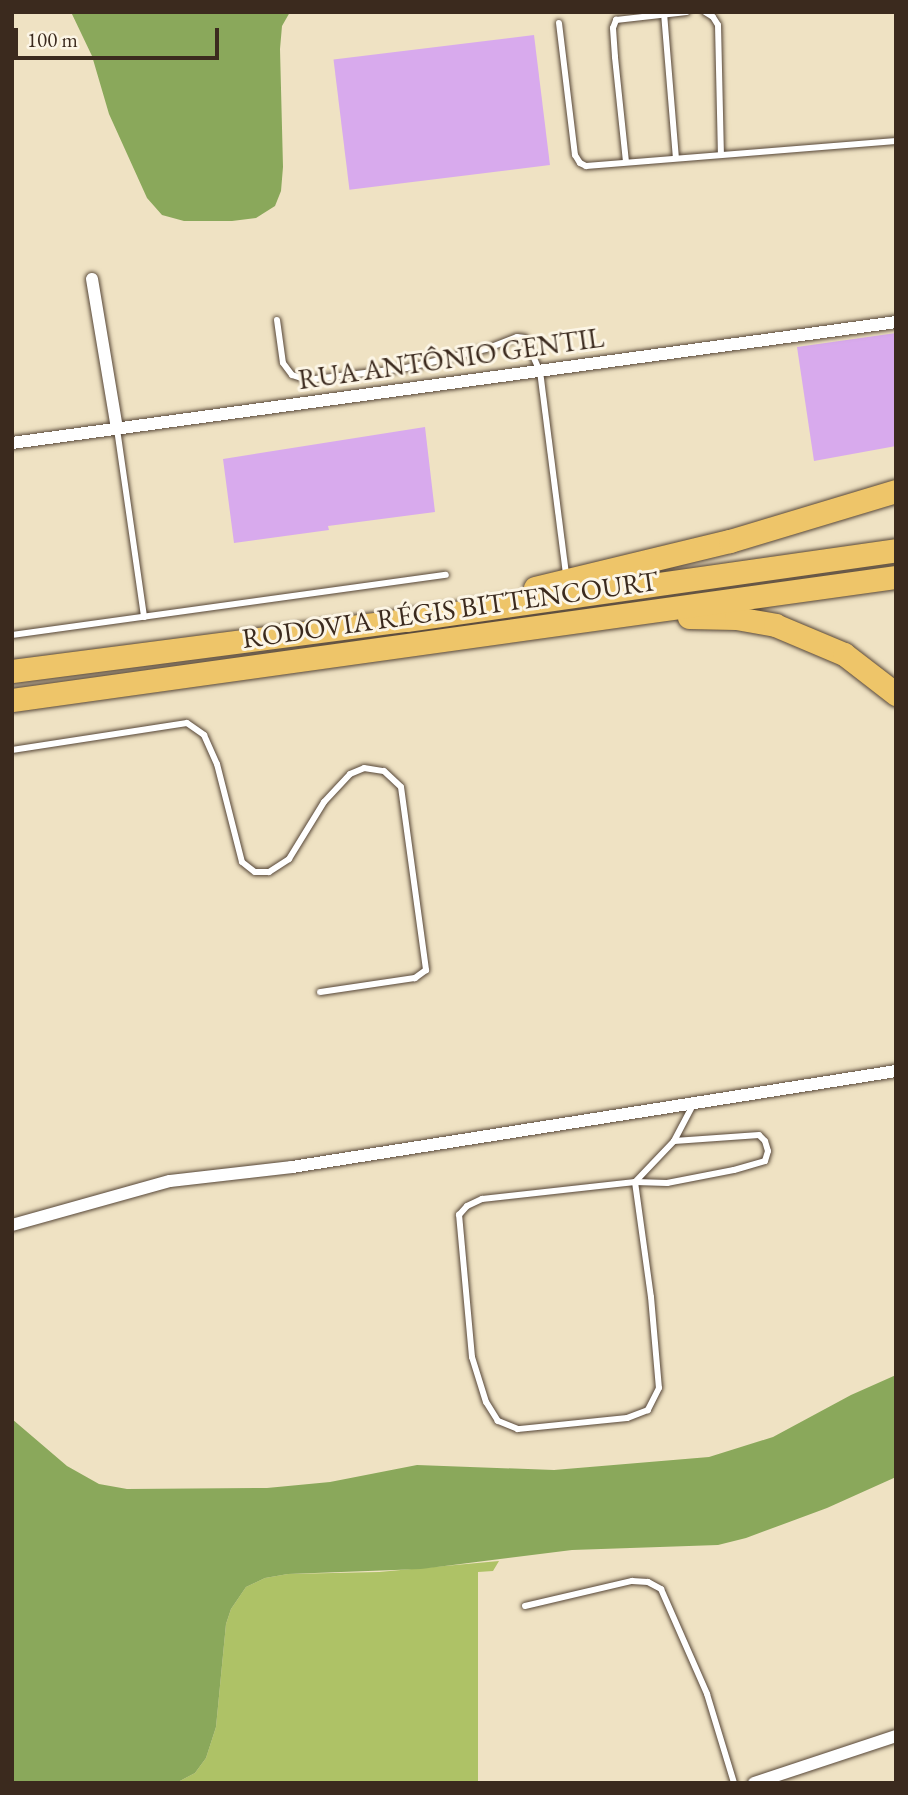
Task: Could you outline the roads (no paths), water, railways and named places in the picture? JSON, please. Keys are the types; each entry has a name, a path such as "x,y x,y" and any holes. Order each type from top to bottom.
{"highway":[{"path":"406,620 730,541 896,491"},
{"name":"RODOVIA RÉGIS BITTENCOURT","path":"12,671 406,620 896,550"},
{"name":"RODOVIA RÉGIS BITTENCOURT","path":"12,700 896,577"},
{"path":"533,627 701,616 775,625 844,654 896,694"}],"street":[{"path":"92,279 117,429"},
{"name":"RUA ANTÔNIO GENTIL","path":"12,443 896,322"},
{"path":"12,1225 170,1181 292,1167 896,1071"},
{"path":"754,1783 896,1736"}],"lane":[{"path":"626,162 613,28 616,20 687,12"},
{"path":"705,12 713,17 718,25 721,154"},
{"path":"664,13 676,158"},
{"path":"559,23 575,155 586,166 896,141"},
{"path":"277,320 283,363 292,375 307,380 406,368 486,349 517,337 525,338 540,371 566,581"},
{"path":"117,429 145,617"},
{"path":"12,635 446,575"},
{"path":"12,750 187,723 204,735 217,764 242,862 256,872 269,872 289,859 324,802 350,774 364,768 384,771 401,787 413,857 426,970 415,978 320,992"},
{"path":"635,1182 674,1141 694,1104"},
{"path":"635,1182 651,1297 659,1388 648,1410 627,1418 518,1429 498,1421 486,1402 472,1357 459,1215 467,1206 482,1199 635,1182 667,1183 734,1170 765,1161 768,1151 765,1140 759,1135 674,1141"},
{"path":"525,1606 632,1581 648,1582 660,1589 707,1694 734,1783"}]}
